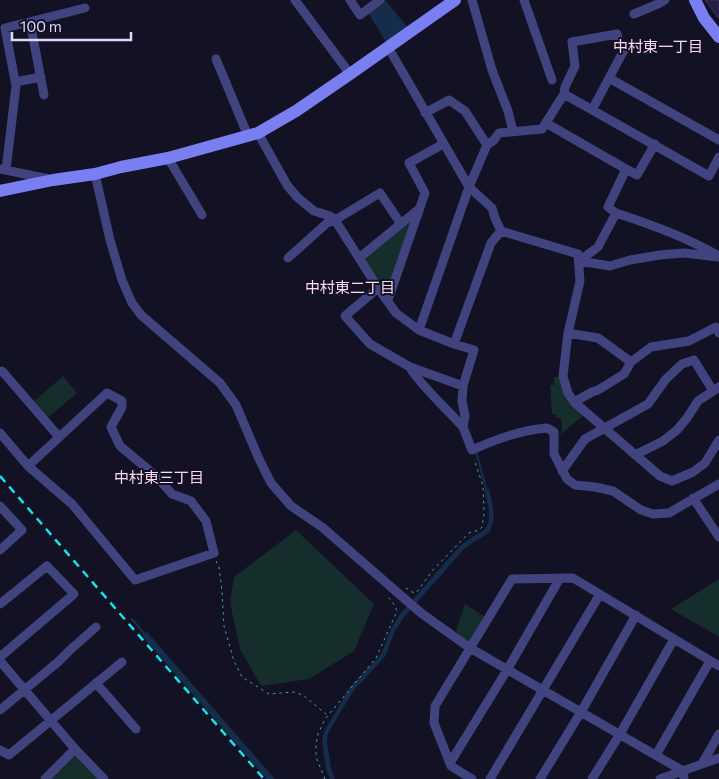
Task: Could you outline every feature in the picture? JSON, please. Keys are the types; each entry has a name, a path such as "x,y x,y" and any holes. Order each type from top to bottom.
{"street":[{"path":"295,0 350,74"},
{"path":"350,0 360,15 380,0"},
{"path":"0,191 95,174 168,158 253,134 296,111 455,0"},
{"path":"472,0 492,70 508,111 513,131"},
{"path":"524,0 552,80"},
{"path":"634,14 665,0"},
{"path":"695,0 704,18 719,37"},
{"path":"53,180 3,169 16,86 5,28 85,8"},
{"path":"30,22 44,95"},
{"path":"419,330 469,187 488,145 499,133 542,129 564,94 565,87 575,66 572,42 616,34 620,46 624,50 592,110"},
{"path":"388,47 469,187 492,208 501,232"},
{"path":"216,59 253,134 287,185 314,211 336,220 378,288 396,313 419,330 474,350 463,386 462,401 466,416 463,427"},
{"path":"15,82 41,77"},
{"path":"609,78 719,140"},
{"path":"564,94 709,176 719,157"},
{"path":"425,113 449,100 465,111 488,145"},
{"path":"546,124 637,175 654,144"},
{"path":"388,300 425,193 409,163 443,144"},
{"path":"168,158 202,214"},
{"path":"626,169 608,207 616,213 702,246 719,257"},
{"path":"95,174 110,240 122,280 132,303 141,315 220,383 236,405 258,459 271,483 291,506 322,527 420,613 470,648 656,755 684,775"},
{"path":"288,258 328,223 380,193 401,224"},
{"path":"360,258 420,208"},
{"path":"579,261 598,247 616,213"},
{"path":"501,232 578,254 580,281 568,333 563,376 568,393 574,402 660,476 672,481 693,472 705,463 719,440"},
{"path":"454,344 491,243 501,232"},
{"path":"579,261 610,266 630,260 684,253 719,257"},
{"path":"378,288 345,316 370,344 410,367 463,386"},
{"path":"574,402 624,374 631,362 650,347 689,341 718,328"},
{"path":"568,333 598,338 631,362"},
{"path":"562,471 585,439 648,404 666,379 682,364 694,360 716,389 698,401 677,430 663,441 635,455"},
{"path":"410,367 429,392 463,427 472,450 494,440 530,429 548,428 554,432 554,454 567,479 575,484 613,491 641,510 653,514 670,512 719,484"},
{"path":"0,372 2,371 59,437"},
{"path":"0,433 28,466 72,504 135,580 214,553 206,521 192,500 172,494 156,476 120,446 111,427 122,407 122,401 107,393 28,466"},
{"path":"693,498 719,536"},
{"path":"0,506 22,530 0,550"},
{"path":"0,604 46,566 74,594 0,659 50,720 104,779"},
{"path":"450,763 560,578"},
{"path":"472,779 451,766 434,723 435,706 512,579 573,578 719,666"},
{"path":"490,779 600,594"},
{"path":"540,779 581,712 636,615"},
{"path":"0,710 58,662 96,627"},
{"path":"592,779 674,639"},
{"path":"656,755 710,661"},
{"path":"0,750 9,755 122,662"},
{"path":"96,683 136,729"},
{"path":"702,764 719,734"},
{"path":"45,779 76,749"},
{"path":"660,779 684,775 702,764 719,758"}],"path":[{"path":"405,587 416,593 433,570 469,533 482,527 484,514 483,486 472,450"},
{"path":"214,553 219,567 224,626 234,661 242,677 269,694 292,692 303,695 328,716"},
{"path":"325,779 316,757 318,734 328,716 376,658 381,648 397,611 392,601 386,595"}],"green space":[{"path":"417,212 387,297 362,259"},
{"path":"63,376 77,393 46,419 32,403"},
{"path":"554,377 560,377 585,414 560,435 562,429 561,418 557,418 555,414 552,414 550,385 554,385"},
{"path":"296,530 374,604 354,651 309,679 261,686 240,649 230,603 234,577"},
{"path":"719,579 719,637 671,609"},
{"path":"465,604 485,617 470,645 460,637 456,630"},
{"path":"75,752 101,779 48,779"}],"water":[{"path":"383,0 410,30 388,45 367,11"},
{"path":"489,489 494,517 488,533 464,549 404,617 395,631 385,657 354,690 328,733 327,741 331,768 335,779 330,779 326,769 322,741 324,732 350,687 381,654 391,629 400,614 460,546 483,531 487,526 489,510 484,490"},
{"path":"147,632 275,779 267,779 142,636"}],"building":[{"path":"705,0 719,0 719,19"}],"waterway":[{"path":"476,452 487,492"},
{"path":"132,619 147,637"}],"railway":[{"path":"0,476 264,779"}],"district":[{"name":"中村東一丁目","path":"658,46"},
{"name":"中村東二丁目","path":"350,287"},
{"name":"中村東三丁目","path":"159,477"}]}
